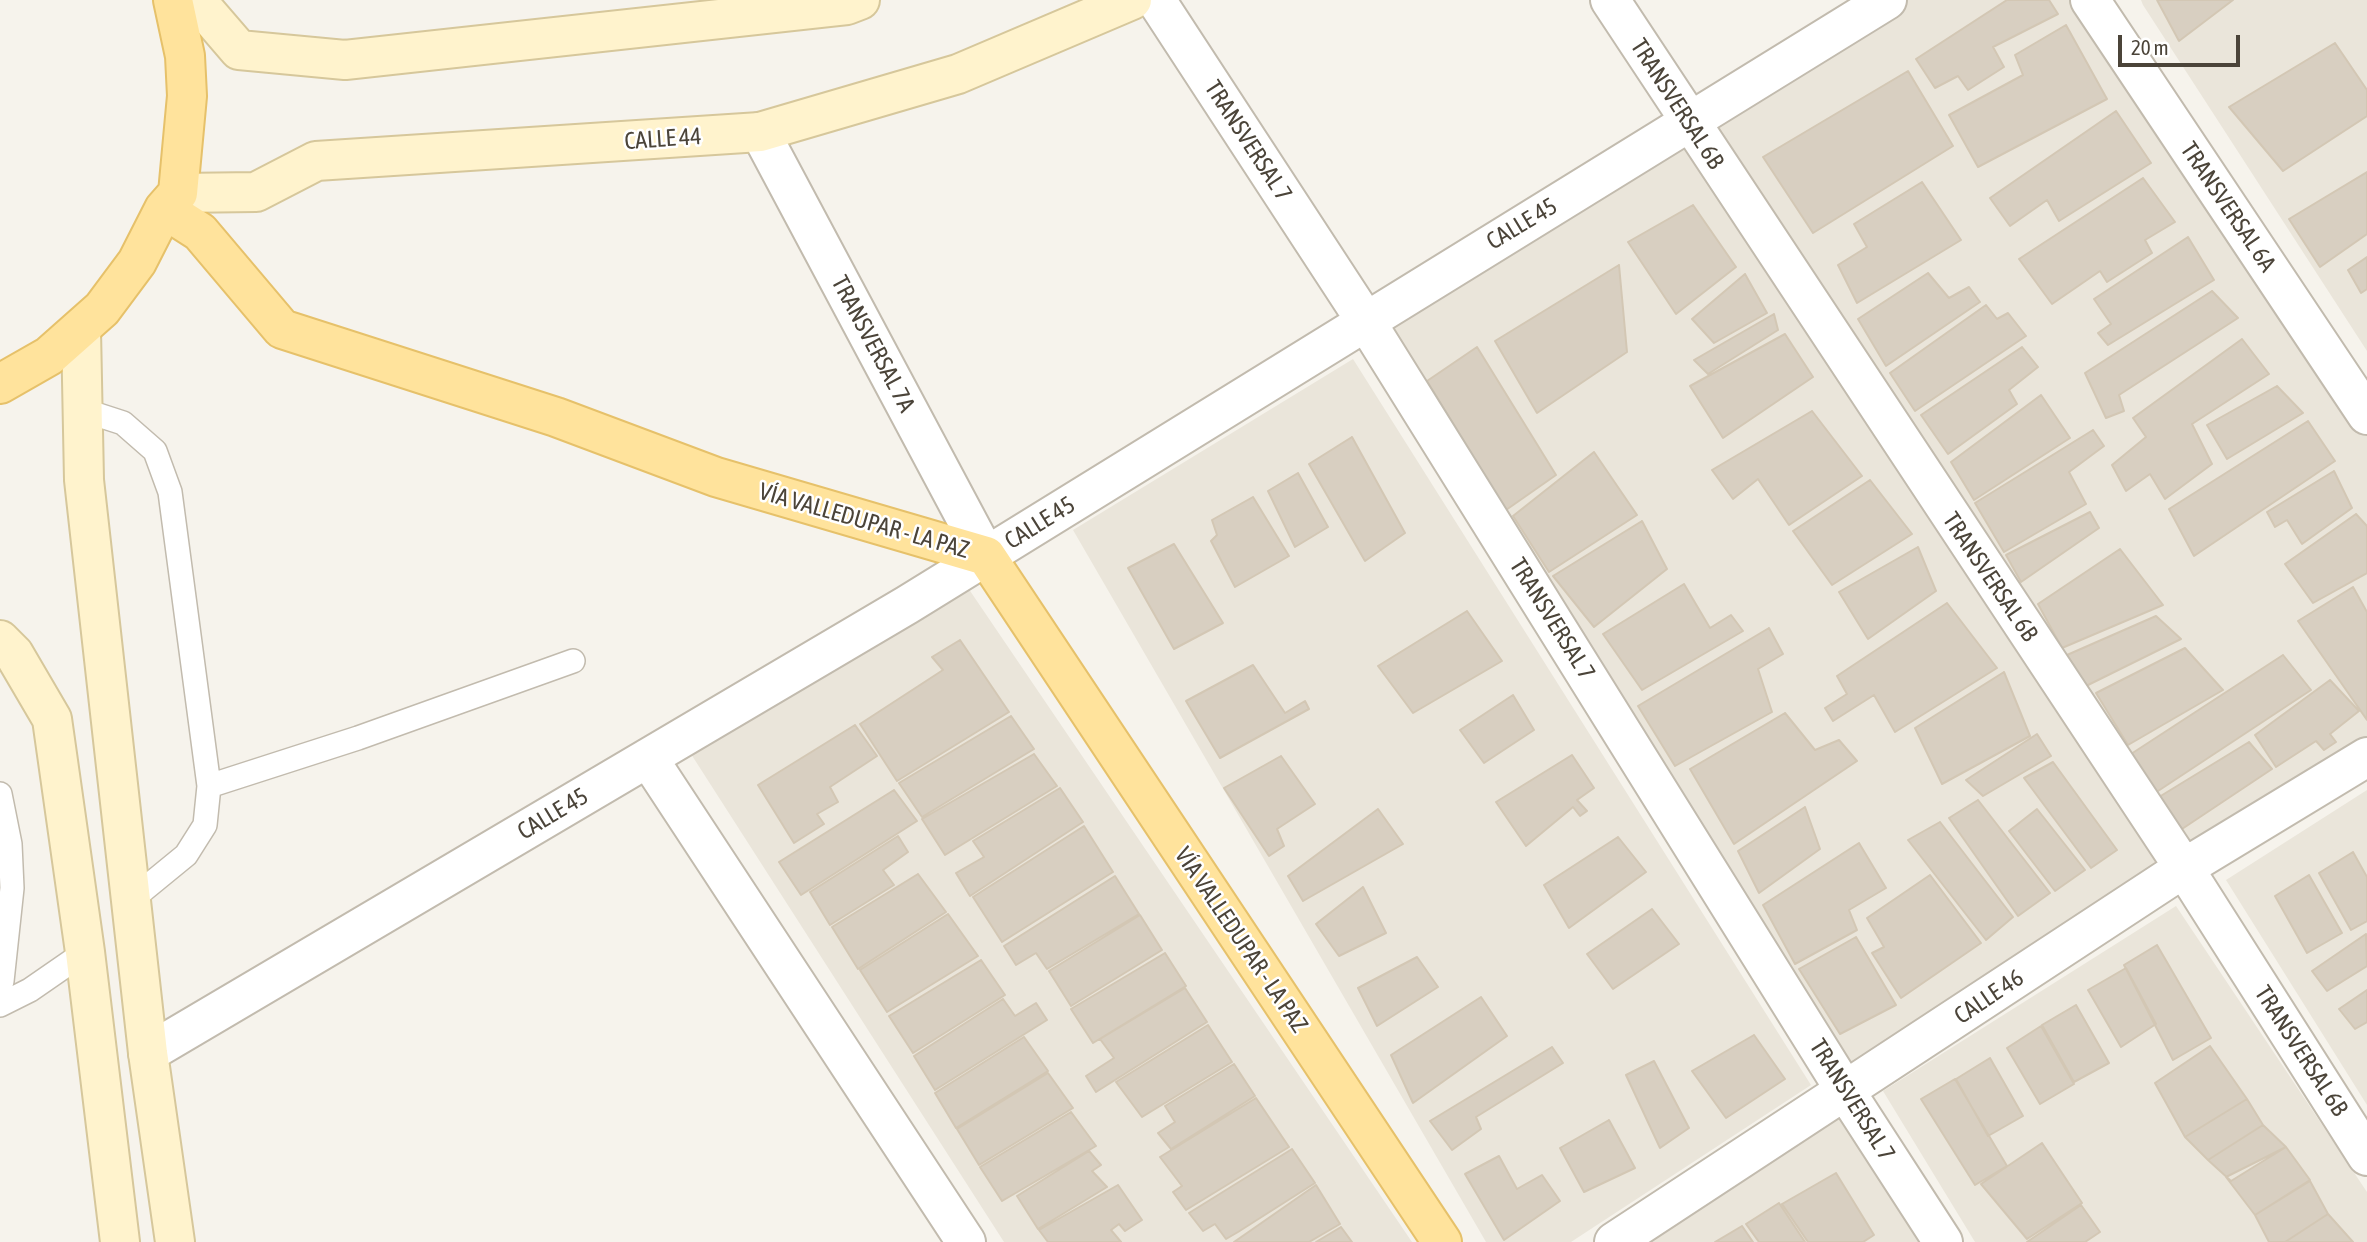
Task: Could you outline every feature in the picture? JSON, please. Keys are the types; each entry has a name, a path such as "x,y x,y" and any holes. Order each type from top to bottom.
{"main road":[{"path":"0,384 49,356 81,330 132,270 171,201 187,96 185,56 173,0"},
{"path":"196,0 239,50 345,61 851,2"},
{"name":"CALLE 44","path":"171,201 256,192 316,162 760,132 958,74 1132,0"},
{"name":"VÍA VALLEDUPAR - LA PAZ","path":"171,201 282,329 556,418 716,477 986,556 1442,1242"},
{"path":"81,330 84,480 148,1053 175,1242"},
{"path":"0,640 14,654 52,719 85,952 120,1242"}],"street":[{"name":"TRANSVERSAL 7","path":"1156,0 1365,320 1846,1092 1943,1242"},
{"name":"TRANSVERSAL 6B","path":"1610,0 2183,868 2367,1156"},
{"name":"CALLE 45","path":"148,1053 986,556 1887,0"},
{"name":"TRANSVERSAL 6A","path":"2090,0 2367,415"},
{"name":"TRANSVERSAL 7A","path":"760,132 986,556"},
{"name":"CALLE 46","path":"1614,1242 2183,868 2367,757"},
{"path":"648,758 966,1242"}],"lane":[{"path":"83,410 122,424 155,451 170,492 209,786 205,825 186,855 131,900"},
{"path":"209,786 358,738 573,661"},
{"path":"0,794 10,844 12,888 1,981 30,990"},
{"path":"0,1005 30,990 85,952"}],"shaded area":[{"path":"1887,0 2090,0 2367,415 2367,757 1847,1092 1946,1242 1614,1242 1846,1092 1365,320"},
{"path":"2141,0 2367,0 2367,351 2143,5"},
{"path":"1353,359 1811,1085 1571,1242 1486,1242 1073,530"},
{"path":"964,582 1412,1242 1004,1242 682,740"},
{"path":"2367,790 2367,1105 2226,880"},
{"path":"2176,906 2367,1192 2367,1242 1975,1242 1883,1091"}],"building":[{"path":"2007,0 2049,0 2058,14 1993,47 2004,67 1968,90 1958,76 1935,88 1916,59"},
{"path":"2157,0 2233,0 2179,41"},
{"path":"2066,25 2107,99 1978,167 1949,115 2023,75 2015,55"},
{"path":"2335,43 2367,90 2367,116 2283,171 2229,107"},
{"path":"1908,71 1953,146 1813,233 1763,157"},
{"path":"2116,111 2151,163 2059,221 2047,200 2010,226 1990,198"},
{"path":"2367,172 2367,234 2320,267 2289,219"},
{"path":"2143,178 2175,222 2145,240 2152,253 2107,282 2100,271 2052,304 2019,259"},
{"path":"1922,182 1961,240 1857,303 1838,265 1867,247 1854,224"},
{"path":"1693,205 1736,267 1676,314 1628,242"},
{"path":"2188,237 2214,280 2108,345 2098,333 2111,324 2094,299"},
{"path":"2367,257 2367,289 2361,293 2348,270"},
{"path":"1619,265 1627,352 1537,413 1495,341"},
{"path":"1928,273 1949,298 1969,287 1980,302 1886,366 1858,319"},
{"path":"1745,274 1767,313 1714,343 1692,319"},
{"path":"2212,291 2238,318 2119,395 2124,411 2106,418 2085,373"},
{"path":"1986,305 1997,319 2008,313 2026,336 1915,411 1890,373"},
{"path":"1774,314 1778,330 1708,374 1694,360"},
{"path":"1785,334 1813,377 1723,438 1690,386"},
{"path":"2242,339 2269,374 2192,424 2212,464 2165,499 2150,474 2126,491 2112,465 2146,437 2133,418"},
{"path":"1477,347 1556,475 1506,510 1427,381"},
{"path":"2022,347 2038,367 2009,390 2017,404 1948,454 1921,415"},
{"path":"2277,386 2303,413 2227,459 2207,425"},
{"path":"2041,395 2070,438 1974,500 1951,462"},
{"path":"1812,411 1862,476 1789,525 1758,479 1733,499 1712,470"},
{"path":"2308,421 2335,461 2194,556 2169,509"},
{"path":"2093,430 2104,446 2069,472 2086,504 2004,552 1975,503"},
{"path":"1352,437 1405,533 1365,561 1309,464"},
{"path":"1594,452 1637,515 1549,572 1513,516"},
{"path":"2334,471 2352,508 2302,544 2287,520 2275,527 2267,512"},
{"path":"1298,473 1328,527 1295,547 1268,491"},
{"path":"1870,480 1912,534 1832,585 1793,531"},
{"path":"1253,497 1289,556 1235,587 1211,541 1217,535 1212,520"},
{"path":"2090,512 2099,528 2021,582 2006,555"},
{"path":"2356,514 2367,526 2367,573 2313,603 2285,564"},
{"path":"1642,521 1667,569 1594,627 1553,576"},
{"path":"1174,544 1223,623 1174,649 1128,568"},
{"path":"1918,547 1936,591 1868,639 1839,592"},
{"path":"2120,549 2163,605 2062,648 2038,604"},
{"path":"1684,584 1710,628 1731,615 1743,631 1642,690 1603,634"},
{"path":"2353,587 2367,612 2367,720 2298,621"},
{"path":"1947,603 1997,668 1895,732 1874,695 1833,721 1825,708 1847,694 1837,676"},
{"path":"1467,611 1502,661 1413,713 1378,666"},
{"path":"2156,616 2181,639 2086,686 2067,655"},
{"path":"1769,628 1783,654 1758,669 1772,712 1675,766 1638,706"},
{"path":"960,640 1009,712 897,781 860,724 943,670 932,657"},
{"path":"2185,648 2223,690 2128,745 2096,693"},
{"path":"2283,655 2311,690 2155,793 2131,754"},
{"path":"1253,665 1285,713 1305,701 1309,709 1220,758 1186,701"},
{"path":"2004,672 2030,736 1942,784 1915,728"},
{"path":"2330,680 2359,711 2330,734 2336,742 2324,750 2316,741 2276,767 2255,735"},
{"path":"1513,695 1534,730 1484,763 1460,730"},
{"path":"1785,713 1815,750 1839,740 1857,761 1734,844 1690,769"},
{"path":"1011,716 1034,749 922,817 899,783"},
{"path":"855,725 877,756 830,787 838,802 817,814 824,824 794,843 758,785"},
{"path":"2037,734 2051,756 1983,796 1966,780"},
{"path":"2249,742 2272,769 2182,829 2159,797"},
{"path":"1034,754 1057,786 945,855 922,819"},
{"path":"1572,755 1594,788 1577,800 1587,811 1580,816 1573,807 1526,846 1496,802"},
{"path":"1281,756 1315,804 1277,829 1284,846 1269,856 1224,788"},
{"path":"2053,762 2117,850 2091,868 2024,778"},
{"path":"1060,788 1083,822 970,896 956,873 984,857 973,841"},
{"path":"894,790 917,821 801,895 779,862"},
{"path":"1978,800 2050,893 2018,916 1949,818"},
{"path":"1805,807 1820,849 1759,893 1738,851"},
{"path":"1378,809 1403,844 1303,901 1288,876"},
{"path":"2037,809 2085,870 2055,891 2009,831"},
{"path":"1940,822 2013,917 1986,940 1908,840"},
{"path":"1084,826 1113,872 1002,942 973,897"},
{"path":"898,836 908,852 883,870 894,885 830,925 810,892"},
{"path":"1618,837 1646,872 1569,928 1544,885"},
{"path":"1859,843 1886,888 1849,910 1857,930 1795,964 1763,905"},
{"path":"2353,852 2367,877 2367,921 2351,930 2319,873"},
{"path":"918,874 946,912 858,969 832,927"},
{"path":"1930,875 1981,943 1901,998 1872,953 1884,947 1867,918"},
{"path":"2309,875 2342,933 2307,953 2275,896"},
{"path":"1115,876 1139,914 1047,969 1036,953 1016,965 1004,946"},
{"path":"1363,887 1386,933 1339,956 1316,924"},
{"path":"1652,909 1679,944 1613,989 1587,954"},
{"path":"948,914 978,956 887,1012 860,970"},
{"path":"1140,915 1162,950 1071,1006 1049,971"},
{"path":"2366,934 2367,966 2327,991 2312,971"},
{"path":"1856,937 1896,1005 1840,1034 1799,969"},
{"path":"2157,945 2211,1038 2173,1060 2124,965"},
{"path":"1165,953 1186,986 1093,1043 1071,1009"},
{"path":"1417,957 1438,987 1377,1026 1358,988"},
{"path":"981,960 1005,995 913,1053 889,1016"},
{"path":"2126,968 2156,1024 2121,1047 2088,990"},
{"path":"1185,988 1207,1022 1096,1092 1086,1076 1114,1058 1100,1039"},
{"path":"2367,990 2367,1022 2355,1029 2339,1009"},
{"path":"1481,997 1507,1036 1413,1103 1391,1055"},
{"path":"1003,999 1015,1016 1036,1003 1047,1020 935,1090 914,1056"},
{"path":"2076,1005 2109,1063 2074,1082 2042,1025"},
{"path":"1208,1025 1232,1062 1142,1117 1116,1082"},
{"path":"2041,1026 2074,1084 2040,1104 2007,1048"},
{"path":"1754,1035 1785,1079 1726,1118 1692,1071"},
{"path":"1024,1037 1048,1071 956,1128 935,1093"},
{"path":"2210,1046 2247,1099 2185,1137 2155,1083"},
{"path":"1552,1047 1563,1063 1476,1117 1481,1129 1452,1150 1430,1121"},
{"path":"1990,1058 2023,1116 1988,1136 1956,1079"},
{"path":"1654,1061 1689,1128 1660,1148 1626,1075"},
{"path":"1234,1064 1255,1096 1171,1149 1158,1133 1175,1122 1165,1106"},
{"path":"1048,1073 1073,1108 979,1165 957,1129"},
{"path":"1955,1079 2007,1166 1975,1185 1921,1099"},
{"path":"1256,1098 1289,1147 1186,1210 1173,1192 1182,1186 1160,1157"},
{"path":"2247,1099 2263,1125 2208,1160 2185,1137"},
{"path":"1071,1112 1096,1146 1002,1201 980,1167"},
{"path":"1609,1120 1635,1168 1584,1192 1560,1148"},
{"path":"2263,1125 2286,1147 2231,1181 2208,1160"},
{"path":"2042,1143 2082,1203 2027,1239 1981,1184"},
{"path":"2286,1147 2310,1180 2255,1215 2226,1177"},
{"path":"1292,1149 1315,1183 1238,1232 1226,1239 1215,1224 1203,1231 1189,1213"},
{"path":"1089,1151 1101,1165 1092,1171 1107,1187 1038,1229 1017,1196"},
{"path":"1499,1156 1517,1189 1542,1175 1560,1201 1504,1240 1465,1174"},
{"path":"1836,1173 1874,1235 1863,1242 1808,1242 1782,1204"},
{"path":"2310,1181 2328,1214 2285,1242 2269,1242 2255,1215"},
{"path":"1118,1185 1142,1220 1125,1231 1119,1224 1111,1230 1121,1242 1048,1242 1039,1230"},
{"path":"1316,1185 1340,1224 1309,1242 1234,1242"},
{"path":"1779,1203 1805,1242 1759,1242 1746,1224"},
{"path":"2081,1205 2100,1232 2085,1242 2027,1242"},
{"path":"2328,1214 2353,1242 2285,1242"},
{"path":"1742,1226 1753,1242 1715,1242"},
{"path":"1341,1227 1352,1242 1316,1242"}]}
